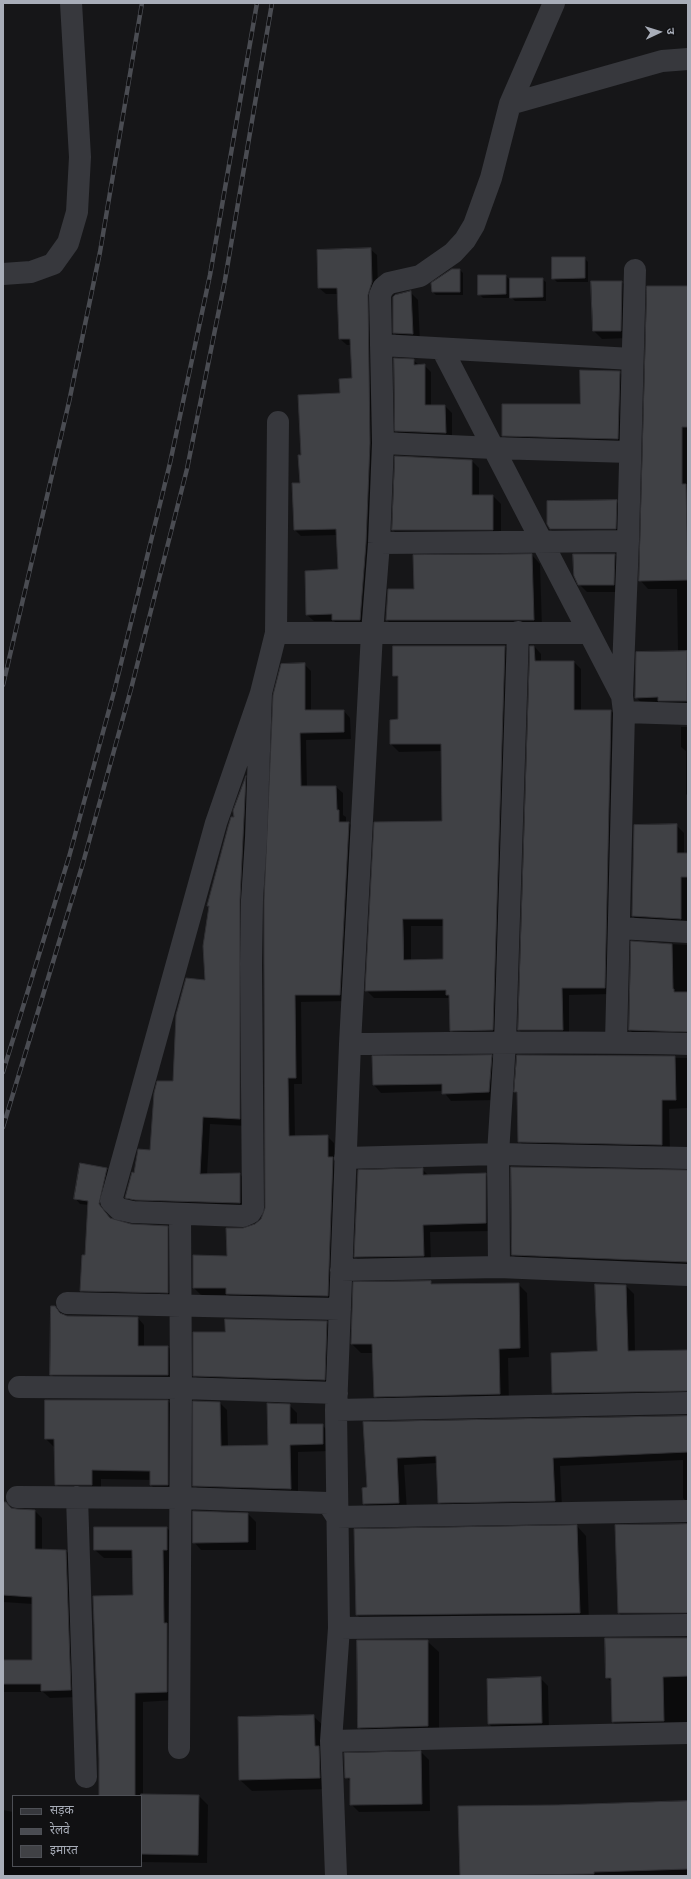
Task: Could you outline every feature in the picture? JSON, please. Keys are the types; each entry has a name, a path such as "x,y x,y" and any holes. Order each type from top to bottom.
{"street":[{"path":"3,274 31,272 53,264 68,243 77,212 80,157 71,3"},
{"path":"336,1876 331,1740 339,1628 337,1401 350,1044 372,632 379,543 383,443 380,295 383,288 389,283 420,276 436,266 453,253 465,240 474,225 491,178 510,104 554,3"},
{"path":"510,104 662,61 688,59"},
{"path":"616,1042 623,704 635,270"},
{"path":"381,345 632,359"},
{"path":"442,349 590,633 623,704"},
{"path":"260,693 251,956 253,1208 250,1213 243,1216 180,1214 119,1209 111,1201 216,824 260,693 276,633 278,422"},
{"path":"383,443 630,452"},
{"path":"379,543 628,541"},
{"path":"498,1267 498,1154 505,1042 518,632"},
{"path":"276,633 590,633"},
{"path":"623,704 688,714"},
{"path":"619,928 688,932"},
{"path":"350,1044 505,1042 616,1042 688,1044"},
{"path":"345,1158 498,1154 688,1158"},
{"path":"179,1748 182,1388 180,1214"},
{"path":"341,1270 498,1267 688,1275"},
{"path":"67,1303 340,1309"},
{"path":"20,1387 182,1388 337,1401 688,1403"},
{"path":"17,1497 181,1498 328,1502 337,1517"},
{"path":"77,1497 86,1777"},
{"path":"337,1517 688,1510"},
{"path":"339,1628 688,1625"},
{"path":"331,1740 688,1733"}],"building":[{"path":"371,248 372,282 368,295 370,443 366,543 360,620 332,620 332,614 306,615 305,571 338,569 336,529 294,530 292,483 300,483 298,455 301,455 298,395 340,393 339,379 352,378 350,339 339,339 337,288 318,288 317,250"},
{"path":"552,257 585,257 585,278 552,279"},
{"path":"452,269 460,269 460,292 432,292 431,283"},
{"path":"478,275 506,275 506,294 478,295"},
{"path":"510,278 543,278 543,297 510,298"},
{"path":"591,281 622,281 621,331 593,331"},
{"path":"647,286 688,286 688,427 682,427 682,484 686,484 688,580 639,581"},
{"path":"411,291 413,334 393,333 393,297 395,295"},
{"path":"394,358 414,359 414,365 425,364 425,405 445,405 446,433 395,431"},
{"path":"580,370 620,371 618,439 502,436 502,404 580,404"},
{"path":"395,456 472,460 472,495 493,495 493,530 392,530"},
{"path":"617,500 616,529 550,529 547,524 547,501"},
{"path":"532,554 534,620 386,620 388,589 414,589 413,555"},
{"path":"573,554 615,554 614,585 578,585 574,576"},
{"path":"393,646 505,646 493,1030 450,1031 449,995 446,995 446,990 365,991 374,822 442,821 441,744 390,744 390,720 398,719 398,676 393,676","holes":["403,919 443,919 443,959 404,960"]},
{"path":"530,646 534,646 535,661 574,661 574,710 611,710 605,988 562,988 563,1030 518,1030"},
{"path":"687,651 687,701 658,701 658,697 635,698 636,652"},
{"path":"305,663 305,710 344,710 344,732 300,733 301,786 336,786 339,822 349,822 340,995 295,995 296,1078 288,1078 289,1136 328,1135 328,1157 333,1157 328,1296 226,1294 226,1288 193,1288 193,1255 227,1256 226,1228 243,1228 255,1224 261,1219 265,1208 264,900 273,695 281,664"},
{"path":"246,776 240,900 240,1119 203,1117 200,1174 240,1173 240,1203 135,1200 125,1198 132,1172 134,1173 138,1149 150,1150 154,1093 157,1081 173,1081 176,1015 186,978 205,980 203,946 209,906 207,906 231,817 234,817 233,811"},
{"path":"677,824 677,853 688,853 688,877 681,877 681,919 632,916 634,825"},
{"path":"631,941 672,944 674,992 688,992 688,1032 629,1030"},
{"path":"492,1055 489,1092 442,1094 442,1084 373,1085 372,1056"},
{"path":"517,1055 675,1056 676,1100 662,1100 662,1145 518,1142 517,1092 514,1092"},
{"path":"80,1163 107,1168 99,1204 110,1218 131,1224 168,1226 168,1293 80,1291 82,1255 85,1255 88,1201 74,1199"},
{"path":"511,1167 688,1170 688,1262 512,1255"},
{"path":"423,1168 423,1175 486,1173 486,1223 423,1225 424,1256 354,1257 358,1170"},
{"path":"431,1281 431,1284 519,1283 520,1348 499,1349 500,1394 374,1397 372,1344 351,1344 353,1282"},
{"path":"595,1284 626,1285 628,1351 688,1350 688,1391 552,1393 551,1353 597,1351"},
{"path":"51,1306 55,1306 60,1313 67,1316 138,1317 138,1346 168,1346 168,1375 50,1375"},
{"path":"225,1319 327,1321 325,1380 193,1376 193,1332 225,1332"},
{"path":"45,1400 168,1400 168,1485 150,1485 150,1471 92,1470 92,1485 55,1485 54,1439 45,1439"},
{"path":"193,1401 220,1402 221,1446 268,1445 267,1403 290,1404 290,1424 323,1424 323,1444 290,1445 291,1489 193,1486"},
{"path":"688,1416 688,1452 553,1458 555,1501 438,1503 436,1456 397,1458 399,1503 363,1504 362,1488 367,1487 363,1422"},
{"path":"3,1502 6,1502 11,1508 35,1510 35,1549 66,1550 71,1690 41,1691 41,1684 3,1684 3,1660 32,1660 32,1597 3,1595"},
{"path":"193,1511 248,1513 248,1542 193,1543"},
{"path":"688,1524 688,1613 618,1613 615,1525"},
{"path":"577,1525 580,1613 356,1615 354,1529"},
{"path":"94,1527 167,1527 167,1550 163,1550 164,1623 167,1623 167,1692 135,1693 135,1795 99,1795 93,1596 133,1595 132,1550 94,1550"},
{"path":"605,1638 688,1638 688,1676 663,1677 664,1721 612,1722 611,1678 606,1678"},
{"path":"357,1640 428,1640 428,1726 358,1728"},
{"path":"541,1677 542,1723 488,1724 487,1679"},
{"path":"314,1715 315,1746 319,1746 320,1778 239,1780 238,1717"},
{"path":"421,1751 422,1804 350,1805 350,1778 345,1778 344,1753"},
{"path":"141,1795 199,1795 198,1855 142,1854"},
{"path":"688,1801 688,1869 594,1872 594,1874 460,1876 458,1806"}],"railway":[{"path":"3,685 69,402 100,252 142,3"},
{"path":"3,1072 69,857 115,688 170,463 210,275 257,3"},
{"path":"3,1127 83,863 131,689 187,469 225,280 272,3"}]}
